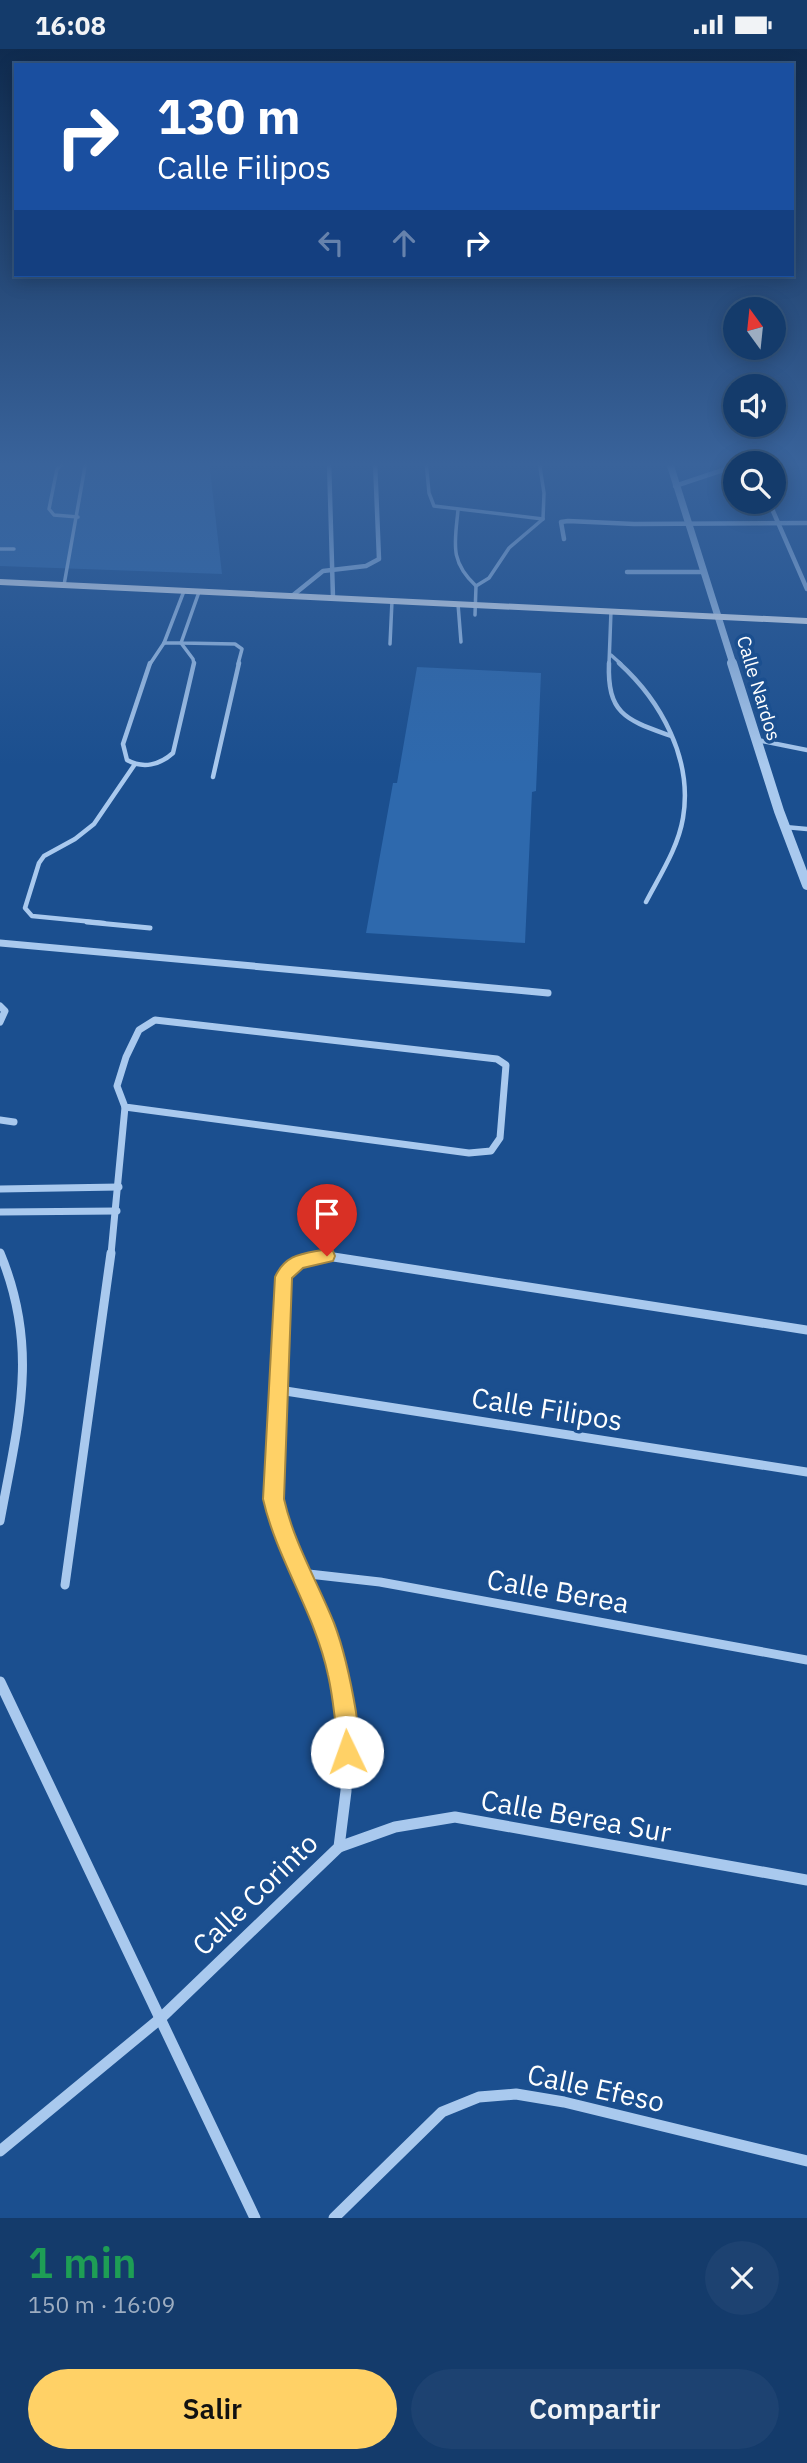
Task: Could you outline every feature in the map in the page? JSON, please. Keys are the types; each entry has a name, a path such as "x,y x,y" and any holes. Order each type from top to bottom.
{"main road":[{"path":"0,582 197,597 720,621 807,621"},
{"path":"0,593 183,596"},
{"path":"197,597 292,596 392,606"},
{"path":"720,621 807,631"}],"street":[{"path":"330,562 334,569 333,598"},
{"path":"292,596 311,579 334,569 365,566 373,562"},
{"name":"Calle Nardos","path":"701,562 785,827 807,885"},
{"path":"796,562 807,589"},
{"path":"627,572 704,572"},
{"path":"0,943 548,993"},
{"path":"0,1006 5,1011 0,1023"},
{"path":"65,1585 117,1211 125,1107 117,1086 136,1030 144,1023 155,1020 497,1059 506,1065 500,1138 491,1151 469,1153 125,1107"},
{"path":"0,1120 14,1122"},
{"path":"0,1189 119,1187"},
{"path":"0,1212 117,1211"},
{"path":"0,1252 14,1279 19,1300 23,1321 24,1377 0,1521"},
{"name":"Calle Corinto","path":"0,2151 161,2018 340,1847 346,1791 347,1732 339,1675 324,1626 280,1529 274,1499 283,1277 289,1268 299,1262 327,1256 807,1330"},
{"name":"Calle Filipos","path":"279,1390 807,1472"},
{"name":"Calle Berea","path":"300,1573 380,1582 807,1660"},
{"path":"0,1682 255,2218"},
{"name":"Calle Berea Sur","path":"340,1847 395,1827 455,1817 807,1880"},
{"name":"Calle Efeso","path":"334,2218 442,2112 480,2097 516,2094 564,2102 807,2161"}],"lane":[{"path":"64,585 69,562"},
{"path":"455,562 463,576 476,586"},
{"path":"476,586 489,578 500,562"},
{"path":"475,610 476,586"},
{"path":"181,643 193,659 194,667 173,753 163,762 127,762 123,757 123,744 151,660 164,643 183,596"},
{"path":"181,643 197,597"},
{"path":"390,644 392,606"},
{"path":"458,609 461,642"},
{"path":"612,616 608,675 612,703 629,720 671,736"},
{"path":"164,643 235,644 242,649 213,777"},
{"path":"611,655 644,690 671,736 684,781 683,818 646,902"},
{"path":"757,740 807,750"},
{"path":"135,764 94,824 75,839 44,856 38,863 24,908 32,916 150,928"},
{"path":"785,827 807,829"}],"shaded area":[{"path":"0,562 221,562 222,574 0,566"},
{"path":"417,667 541,673 525,943 366,933 393,783 397,783"}],"route":[{"path":"327,1256 299,1262 289,1268 283,1277 274,1499 280,1529 324,1626 339,1675 347,1752"}]}
